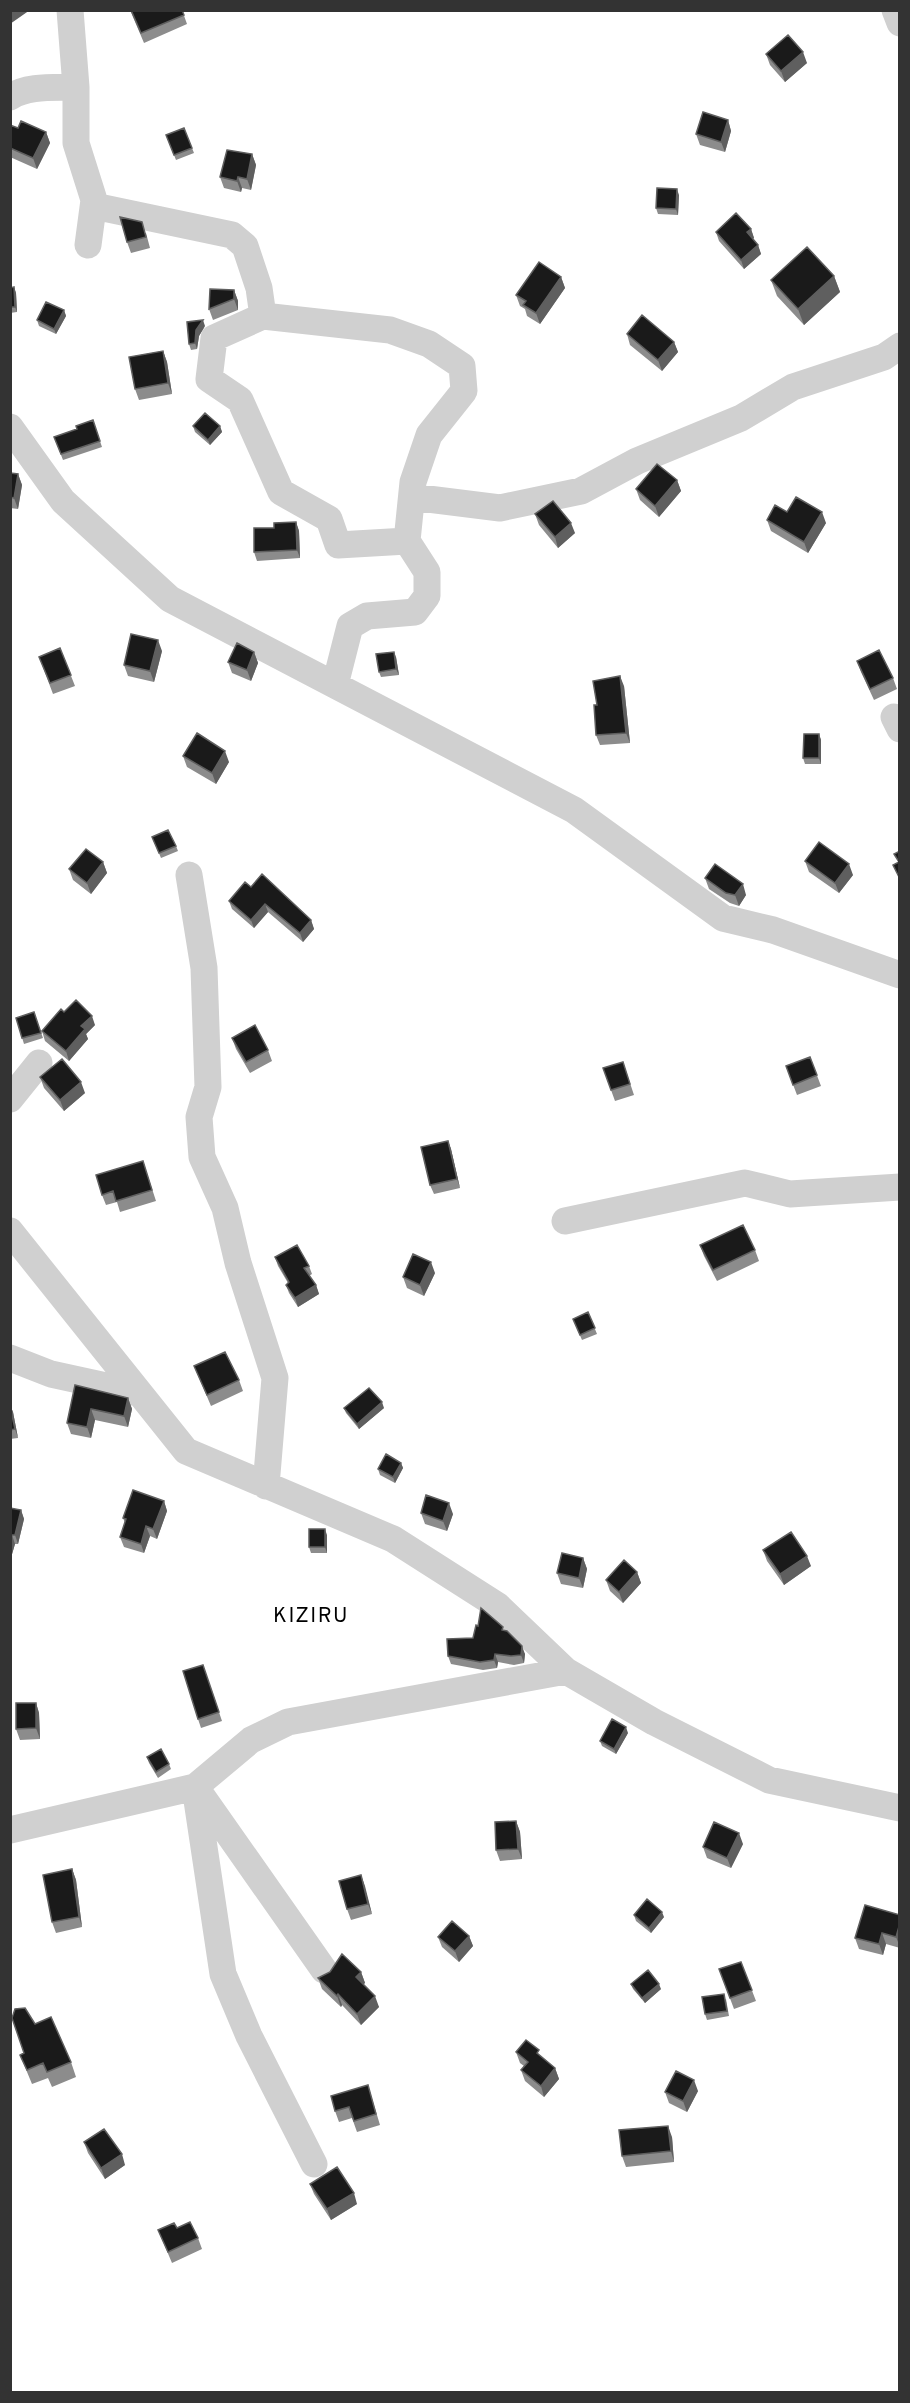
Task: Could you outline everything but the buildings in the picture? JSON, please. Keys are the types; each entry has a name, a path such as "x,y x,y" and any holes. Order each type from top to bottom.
{"street":[{"path":"70,10 76,87 76,143 94,200 88,245"},
{"path":"895,10 900,22"},
{"path":"10,97 16,93 47,88 76,87"},
{"path":"94,206 232,235 245,246 259,288 263,316"},
{"path":"335,685 350,626 367,616 415,612 427,596 427,572 407,541 413,482 429,435 464,391 462,366 429,344 390,330 263,316 214,338 209,379 240,400 280,492 329,519 338,545 407,541"},
{"path":"412,496 501,508 581,491 637,461 741,418 793,387 884,357 900,346"},
{"path":"10,427 63,501 170,598 574,810 723,918 773,930 900,975"},
{"path":"189,875 204,968 208,1087 199,1117 202,1157 225,1208 238,1263 275,1378 266,1486"},
{"path":"10,1099 39,1063"},
{"path":"565,1221 745,1184 790,1194 900,1187"},
{"path":"10,1230 186,1451 393,1539 498,1606 566,1671 654,1722 769,1780 900,1808"},
{"path":"10,1358 51,1374 138,1393"},
{"path":"10,1830 195,1786 251,1740 288,1722 566,1671"},
{"path":"195,1786 324,1970"},
{"path":"195,1786 223,1974 249,2037 314,2164"}],"district":[{"name":"KIZIRU","path":"311,1615"}]}
